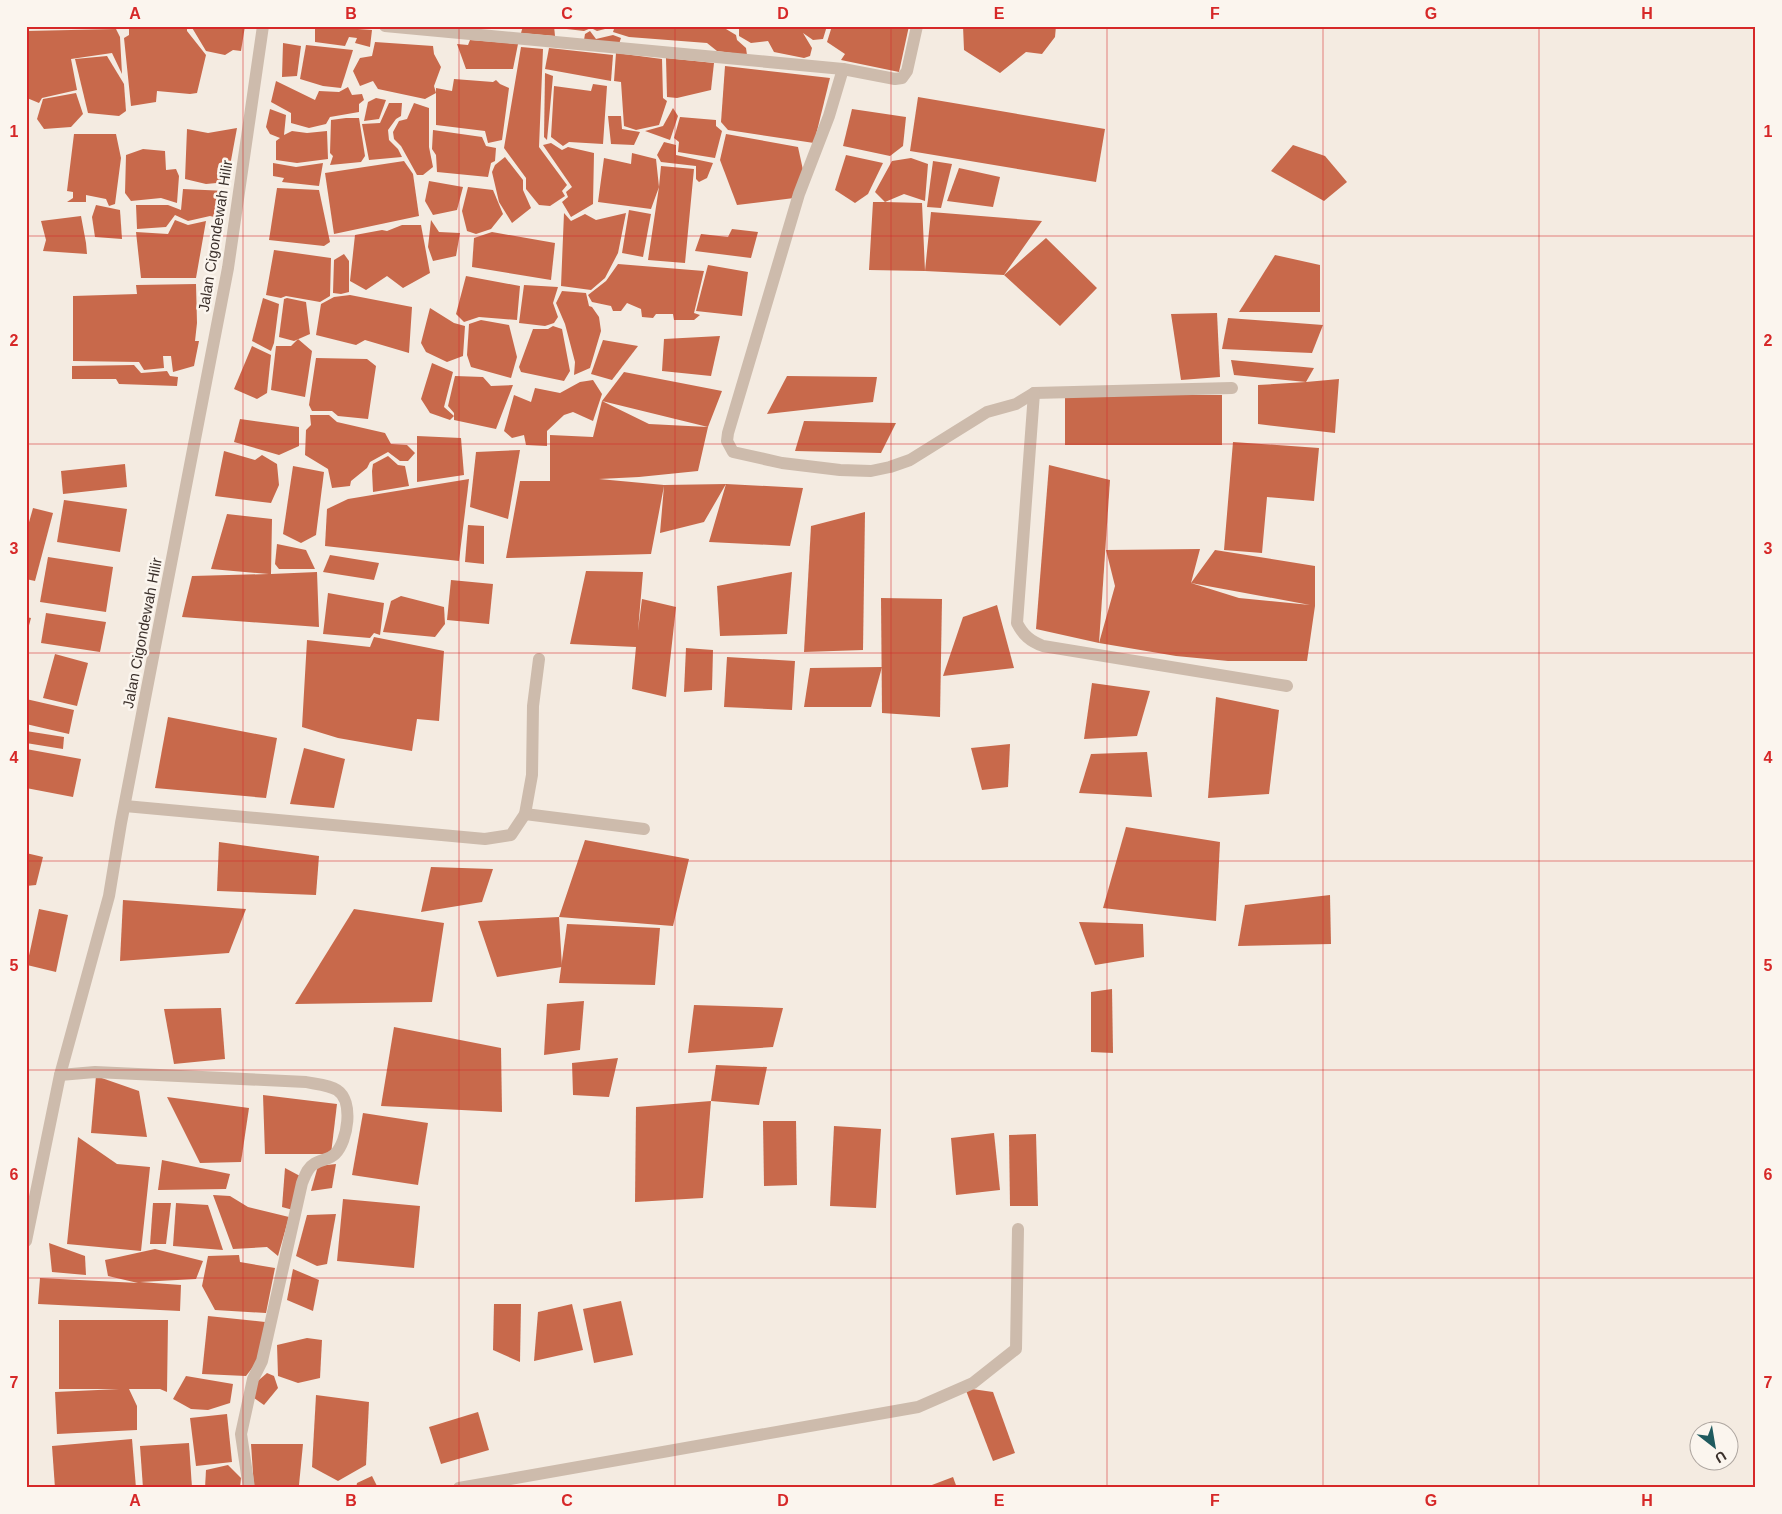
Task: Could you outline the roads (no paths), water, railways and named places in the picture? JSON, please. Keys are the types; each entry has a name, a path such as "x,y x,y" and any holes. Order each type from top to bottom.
{"street":[{"name":"Jalan Cigondewah Hilir","path":"26,1241 60,1075 109,896 228,268 263,26"},
{"path":"385,26 843,69 895,80 902,78 907,71 917,26"},
{"path":"843,69 829,116 799,194 728,433 728,445 733,452 782,463 840,470 871,471 910,460 987,412 1016,404 1034,393 1232,388"},
{"path":"1034,393 1017,623 1022,632 1030,641 1043,646 1287,686"},
{"path":"125,806 485,839 511,835 525,814 532,775 533,706 539,659"},
{"path":"525,814 644,829"},
{"path":"60,1075 95,1072 306,1082 336,1090 345,1099 348,1123 344,1140 336,1153 329,1159 314,1163 308,1170 302,1183 267,1344 262,1361 253,1378 241,1434 249,1488"},
{"path":"459,1488 918,1407 973,1383 1016,1349 1018,1229"}]}
